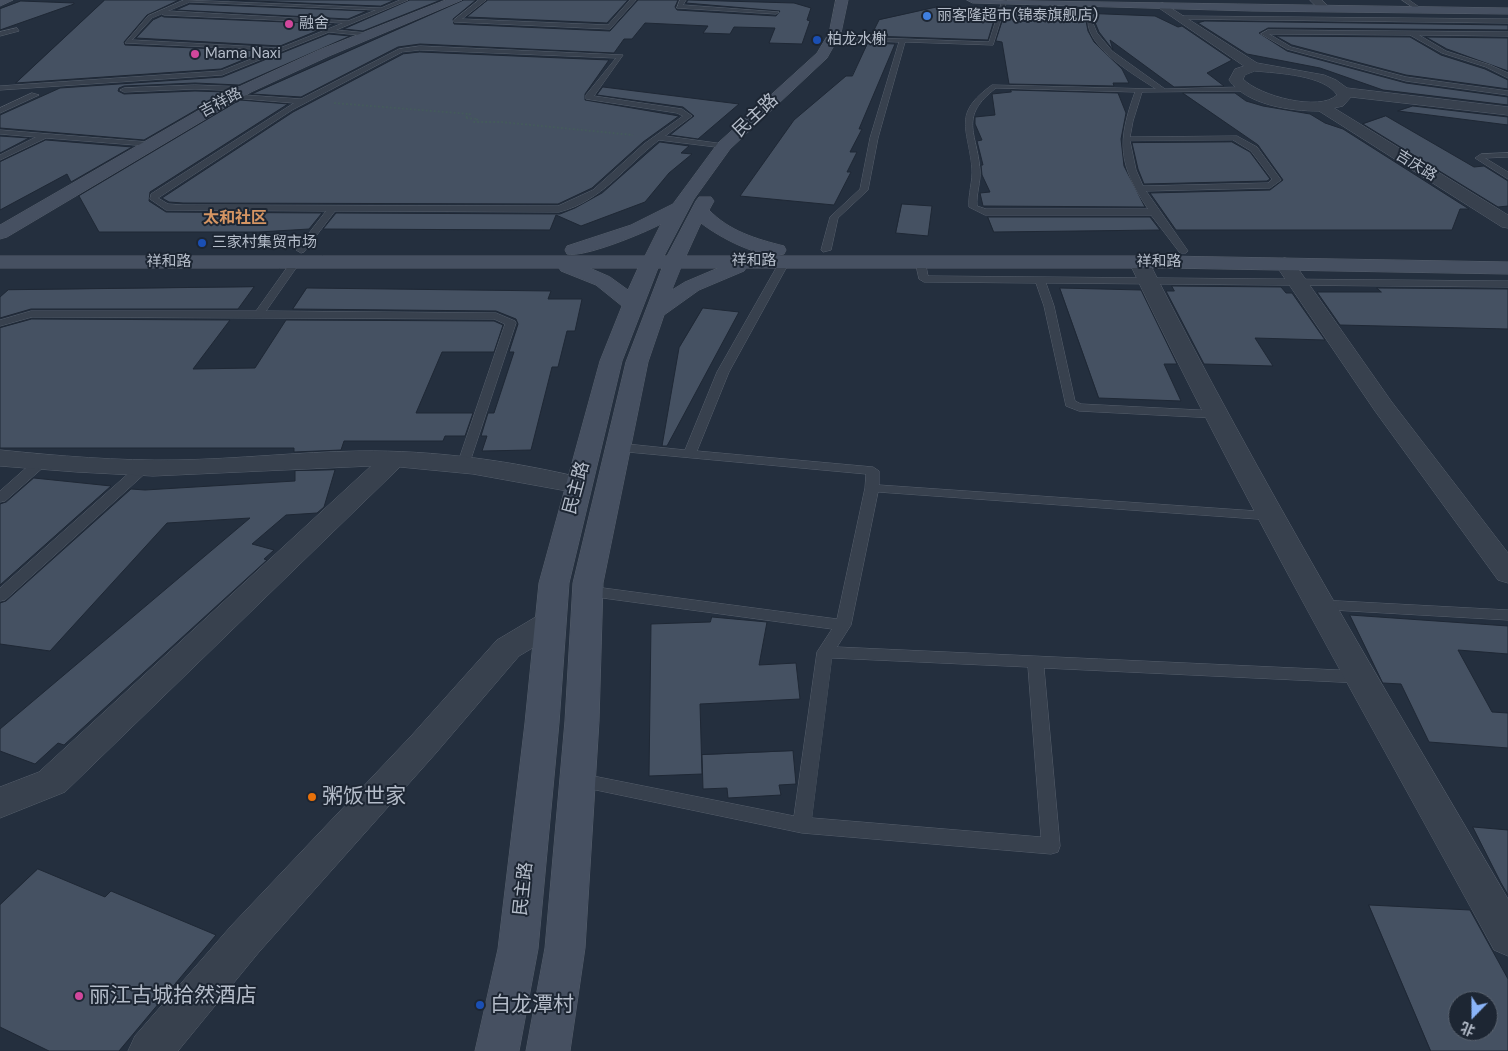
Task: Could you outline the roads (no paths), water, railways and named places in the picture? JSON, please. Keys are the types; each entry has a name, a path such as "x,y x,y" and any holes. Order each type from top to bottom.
{"main road":[{"path":"0,3 7,0"},
{"name":"吉祥路","path":"0,233 148,144 240,93 324,53 456,0"},
{"name":"民主路","path":"497,1051 518,949 554,583 611,362 642,309 665,256 680,208 724,146 822,55 835,33 842,0"},
{"name":"民主路","path":"726,170 741,148 768,120 821,74 837,56 848,38 855,0"},
{"path":"973,0 1319,3 1508,9"},
{"path":"1070,0 1373,10 1508,9"},
{"name":"民主路","path":"665,256 716,185"},
{"path":"574,250 637,229 680,208"},
{"path":"699,211 715,226 727,233 781,256"},
{"name":"祥和路","path":"0,262 574,250 756,261 826,250 1182,251 1508,257"},
{"name":"祥和路","path":"0,251 540,261 665,256 781,256 1144,271 1291,273 1508,268"},
{"path":"540,261 573,269 602,280 642,309 722,272 756,261"},
{"name":"民主路","path":"548,1051 565,948 588,591 617,447 637,362 642,309"}],"street":[{"path":"1156,3 1254,67 1313,77 1335,84 1344,92 1508,112"},
{"path":"1242,89 1236,80 1238,75 1254,67"},
{"name":"吉庆路","path":"1242,89 1278,101 1325,108 1508,224"},
{"path":"1325,108 1341,103 1345,96 1344,92"},
{"path":"1144,271 1215,414 1360,678 1508,937"},
{"path":"1291,273 1383,406 1508,573"},
{"path":"0,458 144,468 250,465 335,459 393,460 463,465 529,474 578,485"},
{"path":"0,804 52,782 393,460"},
{"path":"150,1051 245,939 424,744 508,648 550,623"}],"lane":[{"path":"283,48 126,42 150,17 188,0 384,8"},
{"path":"0,88 222,73 405,0"},
{"path":"483,0 456,21 610,27 633,0"},
{"path":"683,0 679,7 776,12"},
{"path":"1405,0 1416,7"},
{"path":"848,38 991,44 1005,1"},
{"path":"1373,10 1444,52 1488,66 1508,76"},
{"path":"160,13 351,21"},
{"path":"1181,18 1508,21"},
{"path":"1090,22 1094,34 1103,46 1164,91"},
{"path":"0,34 17,30"},
{"path":"328,30 367,35"},
{"path":"1508,34 1264,34 1289,48 1406,79 1508,92"},
{"path":"826,250 834,217 864,190 874,138 903,40"},
{"path":"409,48 621,56 589,97 680,111 688,114 659,138 591,197 578,204 559,209 183,208 166,206 154,199 154,196 301,101 377,61 409,48"},
{"path":"1155,212 985,212 973,207 972,196 976,170 967,124 973,105 987,90 994,86 1139,91 1242,89"},
{"path":"119,90 195,87 301,101"},
{"path":"1139,91 1127,128 1126,139 1129,160 1140,189 1182,251"},
{"path":"9,96 44,94"},
{"path":"0,111 35,95"},
{"path":"0,132 148,144"},
{"path":"0,158 45,136"},
{"path":"659,138 724,146"},
{"path":"1126,139 1234,138 1244,141 1261,155 1277,180 1270,185 1140,189"},
{"path":"1508,155 1481,156 1479,160 1508,176"},
{"path":"259,314 332,209"},
{"path":"689,454 723,372 781,256"},
{"path":"920,262 924,279 1040,280 1144,271"},
{"path":"1291,273 1508,284"},
{"path":"1040,280 1049,306 1070,403 1079,407 1215,414"},
{"path":"0,323 31,314 430,314 496,316 510,323 463,465"},
{"path":"617,447 873,471 872,488 843,625 825,652 802,825"},
{"path":"0,498 41,462"},
{"path":"0,596 144,468"},
{"path":"872,488 1271,516"},
{"path":"588,591 843,625"},
{"path":"1320,605 1508,615"},
{"path":"825,652 1360,678"},
{"path":"577,780 802,825 1051,846 1036,662"}],"place":[{"name":"丽客隆超市(锦泰旗舰店)","path":"927,16"},
{"name":"融舍","path":"289,24"},
{"name":"柏龙水榭","path":"817,40"},
{"name":"Mama Naxi","path":"195,54"},
{"name":"三家村集贸市场","path":"202,243"},
{"name":"粥饭世家","path":"312,797"},
{"name":"丽江古城拾然酒店","path":"79,996"},
{"name":"白龙潭村","path":"480,1005"}],"district":[{"name":"太和社区","path":"235,219"}]}
